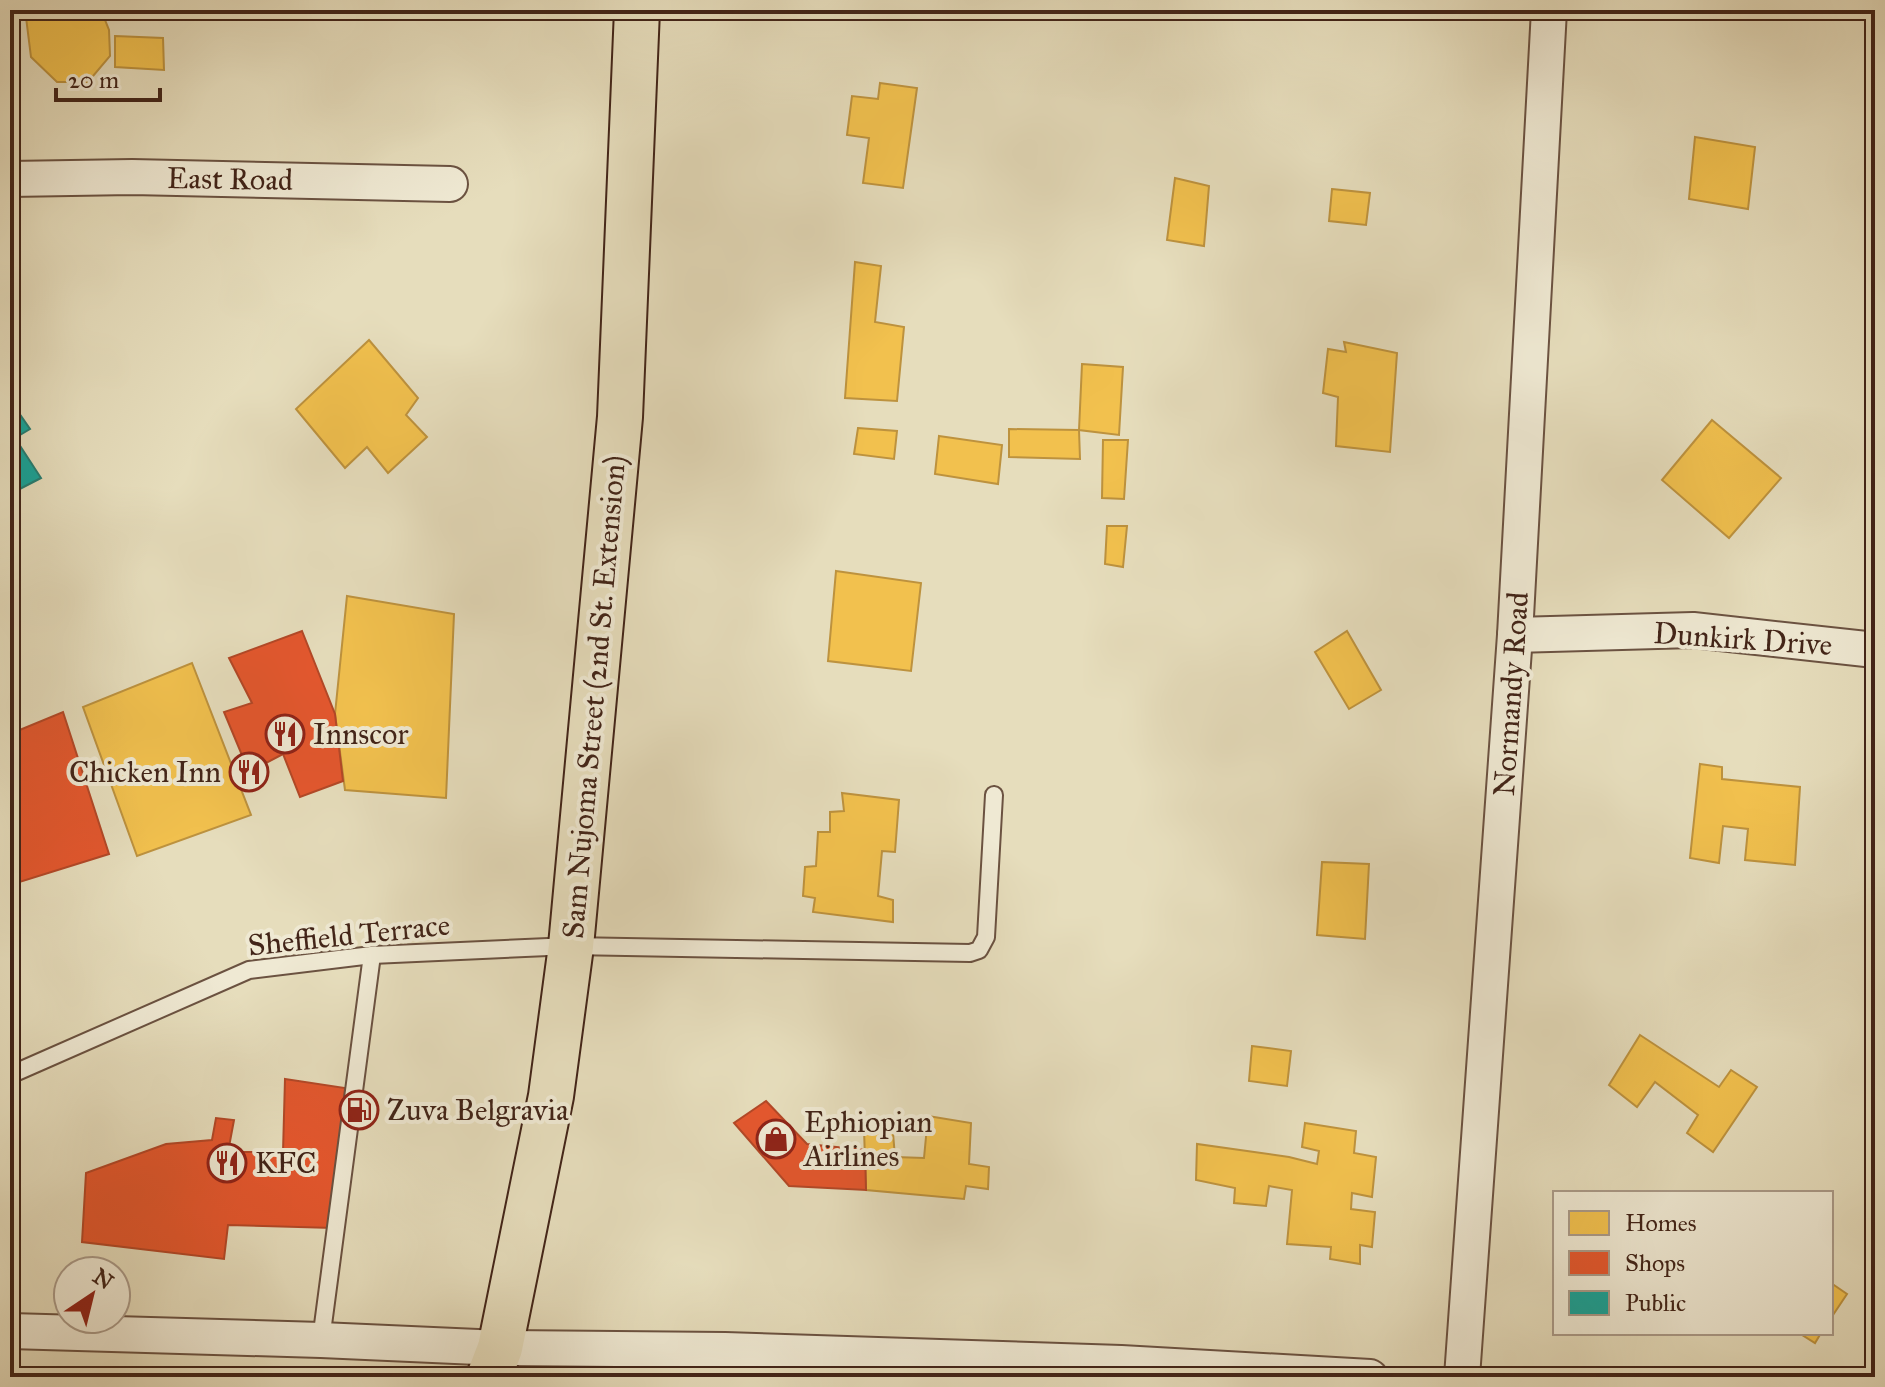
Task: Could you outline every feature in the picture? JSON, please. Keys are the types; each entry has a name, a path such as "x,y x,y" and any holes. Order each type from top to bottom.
{"highway":[{"name":"Sam Nujoma Street (2nd St. Extension)","path":"494,1362 551,1096 571,946 620,417 637,10"}],"street":[{"name":"Normandy Road","path":"1462,1377 1515,635 1549,10"},
{"name":"East Road","path":"10,179 132,177 450,184"},
{"name":"Dunkirk Drive","path":"1515,635 1693,630 1875,650"},
{"path":"10,1331 321,1340 494,1362 1121,1363 1370,1377"}],"lane":[{"name":"Sheffield Terrace","path":"10,1075 249,970 372,955 571,946 970,953 979,950 986,937 994,795"},
{"path":"321,1340 372,955"}],"green space":[{"path":"10,1369 85,1377 10,1377"}],"building: Homes":[{"path":"32,10 101,10 109,30 110,56 88,82 57,82 31,57 26,17"},
{"path":"10,28 15,32 17,56 10,56"},
{"path":"115,36 163,38 164,70 115,67"},
{"path":"880,83 917,88 903,188 863,183 869,138 847,135 852,96 878,99"},
{"path":"1695,137 1755,147 1748,209 1689,199"},
{"path":"1175,178 1209,186 1204,246 1167,240"},
{"path":"1332,189 1370,193 1366,225 1329,221"},
{"path":"855,262 881,266 875,322 904,327 897,401 845,398"},
{"path":"369,340 418,398 406,415 427,437 388,473 367,447 345,468 296,409"},
{"path":"1344,342 1397,353 1390,452 1336,446 1338,397 1323,393 1328,349 1346,352"},
{"path":"1082,364 1123,367 1119,435 1079,430"},
{"path":"1712,420 1781,478 1729,538 1662,480"},
{"path":"858,428 897,431 894,459 854,454"},
{"path":"1009,429 1079,430 1080,459 1009,457"},
{"path":"939,436 1002,445 998,484 935,474"},
{"path":"1103,440 1128,440 1124,499 1102,498"},
{"path":"1107,526 1127,526 1123,567 1105,564"},
{"path":"836,571 921,583 911,671 828,661"},
{"path":"347,596 454,614 446,798 345,790 335,714"},
{"path":"1347,631 1381,690 1349,709 1315,652"},
{"path":"192,663 251,815 137,856 83,707"},
{"path":"1700,764 1722,767 1722,779 1800,787 1795,865 1745,860 1748,829 1723,826 1719,863 1690,858"},
{"path":"842,793 899,800 895,852 882,851 878,896 893,900 893,922 813,912 815,898 803,896 805,867 816,866 818,832 830,832 830,812 844,811"},
{"path":"1322,862 1369,864 1365,939 1317,935"},
{"path":"1640,1035 1719,1087 1731,1070 1757,1087 1713,1152 1687,1133 1698,1115 1655,1082 1637,1107 1609,1085"},
{"path":"1252,1046 1291,1051 1287,1086 1249,1081"},
{"path":"928,1116 971,1123 969,1164 989,1167 988,1189 966,1186 964,1199 866,1190 864,1129 893,1133 895,1157 924,1158"},
{"path":"1305,1123 1356,1131 1354,1153 1376,1157 1372,1197 1352,1193 1351,1209 1375,1212 1372,1247 1360,1245 1360,1264 1330,1259 1331,1247 1287,1244 1292,1190 1269,1186 1266,1206 1234,1203 1235,1188 1196,1180 1197,1144 1317,1164 1319,1151 1302,1147"},
{"path":"10,1223 19,1225 14,1252 10,1251"},
{"path":"1833,1284 1847,1294 1833,1315"},
{"path":"1802,1335 1820,1335 1815,1343"}],"building: Shops":[{"name":"Innscor","path":"302,631 335,714 343,781 300,797 283,754 249,772 224,712 252,703 229,658"},
{"path":"63,712 109,854 10,885 10,734"},
{"name":"KFC","path":"285,1079 345,1088 333,1228 228,1225 224,1259 82,1242 86,1173 166,1144 212,1140 216,1118 234,1120 228,1152 283,1152"},
{"path":"766,1101 807,1144 865,1150 866,1190 789,1186 734,1123"}],"building: Public":[{"path":"10,400 30,429 15,438 41,478 10,494"}],"place":[{"name":"Innscor","path":"285,734"},
{"name":"Chicken Inn","path":"249,772"},
{"name":"Zuva Belgravia","path":"359,1110"},
{"name":"Ephiopian Airlines","path":"776,1139"},
{"name":"KFC","path":"227,1163"}]}
